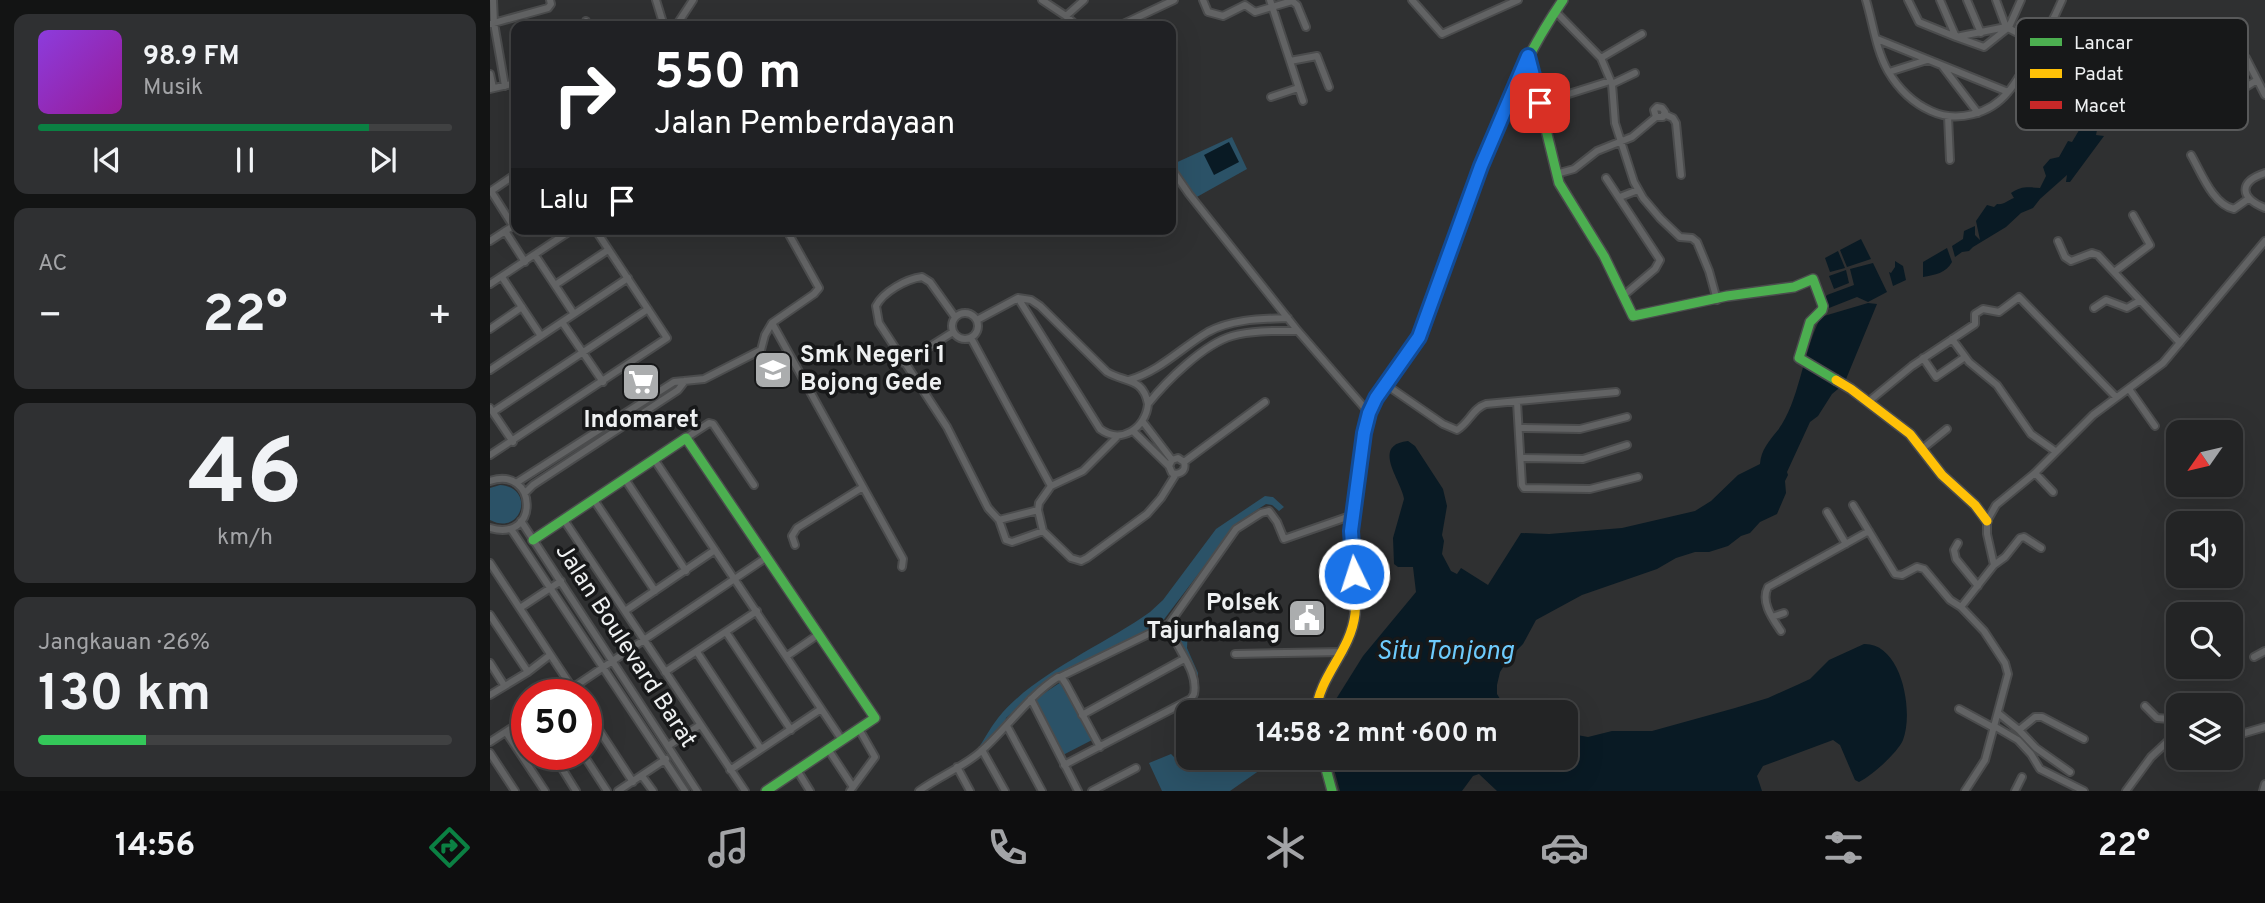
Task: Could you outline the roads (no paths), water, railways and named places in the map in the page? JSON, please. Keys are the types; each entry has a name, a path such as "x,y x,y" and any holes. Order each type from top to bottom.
{"street":[{"path":"493,0 492,23 505,86"},
{"path":"492,23 548,8 550,0"},
{"path":"656,0 662,21"},
{"path":"679,21 693,0"},
{"path":"1042,0 1072,21"},
{"path":"1066,16 1084,0"},
{"path":"1130,21 1174,0"},
{"path":"1203,0 1209,12 1223,16 1245,5 1255,12 1271,4 1295,2 1306,27"},
{"path":"1412,0 1441,34 1518,0"},
{"path":"1317,700 1323,683 1343,652 1355,617 1351,531 1369,413 1385,384 1419,337 1481,166 1528,56 1563,0"},
{"path":"1866,0 1889,72 1901,89 1916,102 1948,116 1978,113 1994,105 2016,80"},
{"path":"1909,0 1919,22 1984,47 2007,27 2021,0"},
{"path":"1940,0 1956,37"},
{"path":"1967,0 1981,33"},
{"path":"1996,0 2007,27 2016,32"},
{"path":"2054,18 2062,0"},
{"path":"1271,4 1303,101"},
{"path":"1555,11 1601,58 1611,82 1613,115 1620,142 1638,190 1660,218 1678,235 1697,242 1717,300"},
{"path":"1956,37 2007,27"},
{"path":"1601,58 1642,34"},
{"path":"1877,39 2008,92"},
{"path":"1290,61 1317,56 1329,87"},
{"path":"1528,56 1556,174 1567,199 1604,256 1631,313 1635,317 1727,296 1794,287 1813,279 1823,306 1810,322 1799,356 1845,385 1910,435 1942,475 1975,505 1987,521"},
{"path":"1889,72 1928,59"},
{"path":"2248,62 2265,96"},
{"path":"1942,65 1978,113"},
{"path":"1540,103 1635,73"},
{"path":"490,74 491,89 511,84"},
{"path":"2248,86 2257,80"},
{"path":"1271,97 1298,88"},
{"path":"1556,174 1574,169 1597,151 1638,133 1656,117 1653,113 1657,107 1664,110 1664,114 1673,118 1676,123 1681,175"},
{"path":"1948,116 1950,160"},
{"path":"2190,155 2222,204 2234,209 2248,199"},
{"path":"2248,199 2246,189 2249,181 2265,173"},
{"path":"1176,175 1298,331 1369,413"},
{"path":"511,178 491,191 511,219"},
{"path":"1606,178 1660,260 1655,269 1623,296"},
{"path":"1620,197 1638,190"},
{"path":"2248,199 2265,208"},
{"path":"2114,272 2150,245 2133,215"},
{"path":"490,241 511,227"},
{"path":"505,231 525,262"},
{"path":"490,284 564,235"},
{"path":"490,455 667,338 599,235"},
{"path":"516,483 674,382 704,379 761,350 772,323 819,288 789,235"},
{"path":"2058,241 2068,259 2075,261 2095,253 2180,343"},
{"path":"1994,565 1987,521 1996,505 2035,473 2093,415 2163,363 2265,241"},
{"path":"555,285 608,250"},
{"path":"535,255 574,314"},
{"path":"502,277 541,336"},
{"path":"955,317 930,282 922,277 911,280 884,296 876,306 876,317 947,426 988,508 999,520 1004,537 1009,541 1043,530"},
{"path":"490,370 628,278"},
{"path":"1868,402 1923,358 1975,324 1975,314 1981,310 2000,311 2019,297 2116,397"},
{"path":"977,320 1018,298 1031,300 1107,372 1140,387 1148,404"},
{"path":"1018,298 1096,424 1105,433 1117,437"},
{"path":"2094,308 2106,300 2127,308 2139,301"},
{"path":"490,329 523,307"},
{"path":"513,442 491,410 648,309"},
{"path":"964,313 974,316 978,331 971,338 961,339 953,332 955,317 964,313"},
{"path":"1129,380 1157,368 1206,333 1226,324 1288,318"},
{"path":"562,322 603,382"},
{"path":"772,323 903,559 902,567"},
{"path":"1265,402 1184,462 1182,472 1176,474 1147,514 1087,558 1081,561 1071,558 1043,530 1038,510 1042,497 1051,486 1083,471 1117,437 1133,431 1143,422 1148,404 1177,372 1221,340 1240,334 1298,331"},
{"path":"904,363 953,332"},
{"path":"971,338 1051,486"},
{"path":"1952,339 1973,366 1994,382 2034,437 2055,451"},
{"path":"1923,358 1936,377 1965,357"},
{"path":"525,494 533,485 678,390 685,381"},
{"path":"1385,384 1443,424 1457,430 1482,405 1616,392"},
{"path":"2129,390 2155,426"},
{"path":"1517,402 1522,485 1526,489 1590,489 1637,477"},
{"path":"1520,428 1580,429 1627,417"},
{"path":"1143,422 1170,463 1172,472 1176,474"},
{"path":"533,540 709,423 713,424 754,485"},
{"path":"1922,449 1947,429"},
{"path":"1133,431 1170,463"},
{"path":"686,438 876,718 766,791"},
{"path":"1521,458 1583,459 1627,445"},
{"path":"1170,463 1178,458 1184,462"},
{"path":"654,459 842,740"},
{"path":"2035,473 2053,492"},
{"path":"490,528 500,531 510,529 521,522 527,508 525,494 516,483 500,478 491,479"},
{"path":"625,479 686,571"},
{"path":"794,545 792,536 797,528 863,487"},
{"path":"594,500 655,591"},
{"path":"1853,505 1895,574 1902,575 1917,567 1924,569 1945,595 1984,631 2007,669 2008,680 1982,766 1965,791"},
{"path":"999,520 1038,510"},
{"path":"919,791 982,750 1031,699 1060,677 1168,624 1236,529 1252,518 1269,511 1278,522 1284,539 1353,515"},
{"path":"1827,512 1846,544"},
{"path":"564,520 745,791"},
{"name":"Jalan Boulevard Barat","path":"521,522 697,791"},
{"name":"Jalan Boulevard Barat","path":"510,529 685,791"},
{"path":"1781,631 1772,617 1765,595 1770,585 1869,531"},
{"path":"1961,607 1994,565 2005,557 2020,538 2024,537 2041,548"},
{"path":"1958,543 1954,550 1956,559 1978,586"},
{"path":"625,611 715,550"},
{"path":"590,679 766,557"},
{"path":"490,562 566,679"},
{"path":"520,608 561,582"},
{"path":"665,672 757,611"},
{"path":"1772,617 1784,613"},
{"path":"490,615 528,673"},
{"path":"1064,765 1191,699 1195,688 1194,678 1168,624"},
{"path":"726,632 791,730"},
{"path":"787,656 819,634"},
{"path":"2253,657 2265,651"},
{"path":"696,652 761,750"},
{"path":"1235,654 1343,652"},
{"path":"490,695 528,673 550,655"},
{"path":"1082,715 1184,659"},
{"path":"490,663 504,685"},
{"path":"1060,677 1100,747"},
{"path":"1031,699 1078,791"},
{"path":"2145,706 2156,717 2166,719"},
{"path":"730,770 821,709"},
{"path":"1959,709 2018,740 2040,769 2084,791"},
{"path":"1998,713 2036,748 2070,772"},
{"path":"2019,730 2035,717 2042,717 2084,739"},
{"path":"668,746 700,725"},
{"path":"1007,726 1042,791"},
{"path":"2243,733 2265,727"},
{"path":"490,743 511,729"},
{"path":"828,749 851,789 875,757 859,729"},
{"path":"506,732 545,791"},
{"path":"602,735 633,782"},
{"path":"2126,791 2151,757 2166,743"},
{"path":"982,750 1005,791"},
{"path":"490,753 515,791"},
{"path":"618,791 673,754"},
{"path":"957,767 970,791"},
{"path":"1092,791 1136,768"},
{"path":"563,770 576,791"},
{"path":"593,770 607,791"},
{"path":"797,770 810,791"},
{"path":"1326,770 1332,791"},
{"path":"642,776 653,791"},
{"path":"2015,791 2022,777"},
{"path":"932,782 936,791"},
{"path":"2263,791 2265,784"}],"water":[{"path":"2079,130 2097,130 2096,135 2104,136 2070,182 2066,182 2067,175 2033,208 2021,213 2006,227 1969,251 1955,257 1952,246 1963,239 1964,231 1975,226 1975,235 1980,240 1976,221 1987,205 1994,207 2014,198 2011,193 2018,189 2040,188 2046,176 2043,167 2050,159 2059,157 2068,141 2072,142"},
{"path":"1229,142 1239,162 1214,175 1204,155"},
{"path":"1861,239 1871,259 1847,267 1840,250"},
{"path":"1947,248 1952,262 1950,266 1940,273 1923,277 1923,262"},
{"path":"1838,251 1845,268 1830,272 1825,258"},
{"path":"1895,261 1903,266 1906,280 1893,286 1889,272 1895,267"},
{"path":"1873,263 1887,292 1868,302 1857,297 1829,308 1824,299 1827,295 1854,285 1850,269"},
{"path":"1846,270 1849,283 1834,289 1829,276"},
{"name":"Situ Tonjong","path":"1868,303 1877,304 1844,384 1832,394 1818,416 1810,422 1787,472 1786,493 1777,514 1760,522 1750,533 1728,546 1676,558 1657,569 1582,595 1536,620 1523,644 1500,672 1497,694 1501,700 1336,700 1363,656 1416,592 1413,567 1398,567 1394,564 1393,538 1404,499 1391,465 1391,449 1397,444 1408,441 1415,446 1443,489 1447,506 1442,554 1451,571 1457,574 1461,568 1488,585 1521,533 1549,534 1622,528 1695,511 1711,501 1738,475 1760,464 1764,450 1791,406 1814,334 1824,316"},
{"path":"1864,644 1877,647 1888,655 1896,667 1906,697 1906,728 1903,740 1884,763 1859,782 1855,780 1840,745 1833,740 1763,766 1757,776 1762,791 1497,791 1479,774 1473,776 1462,791 1340,791 1334,770 1578,770 1578,735 1588,737 1612,731 1652,731 1735,708 1768,698 1810,679 1829,660"}],"place":[{"name":"Smk Negeri 1 Bojong Gede","path":"773,370"},
{"name":"Indomaret","path":"641,382"},
{"name":"Polsek Tajurhalang","path":"1307,618"}]}
